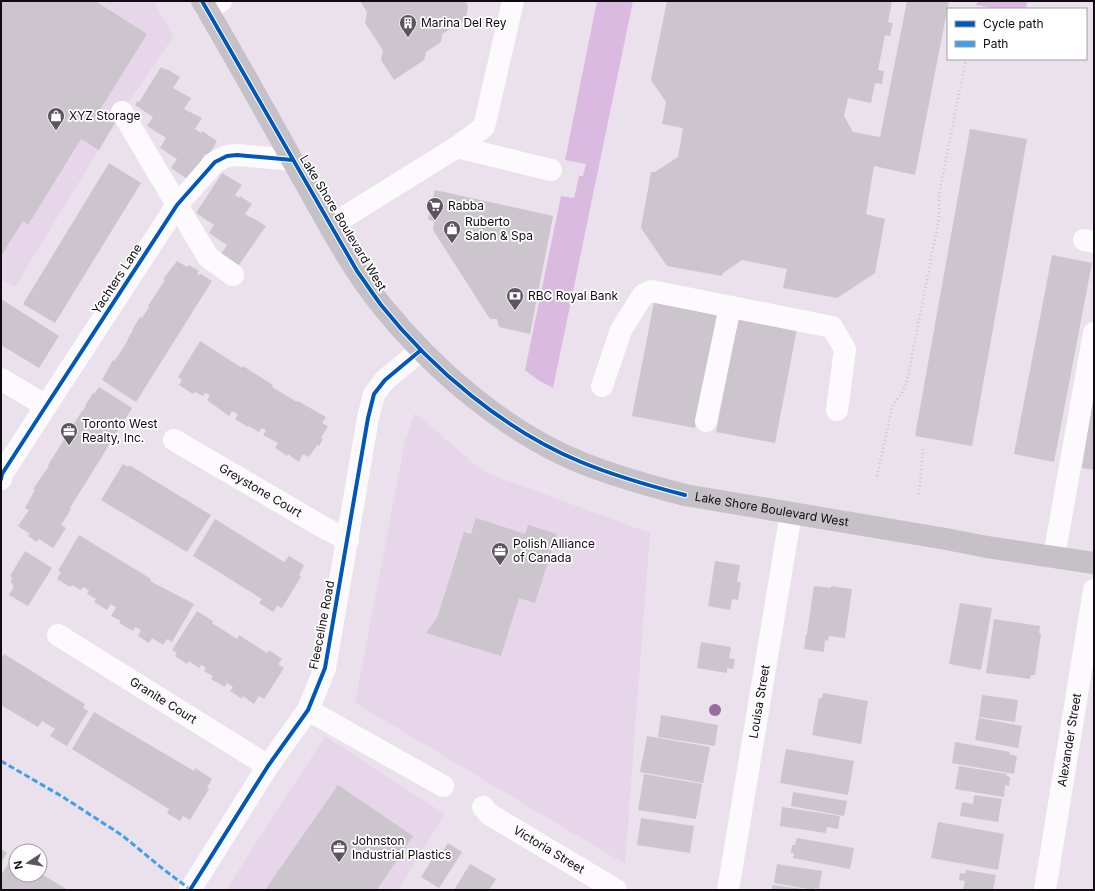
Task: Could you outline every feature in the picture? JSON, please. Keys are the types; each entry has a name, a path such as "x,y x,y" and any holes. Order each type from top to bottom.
{"main road":[{"name":"Lake Shore Boulevard West","path":"210,4 330,226 381,305 421,350 458,385 509,423 582,463 649,486 685,495 987,547 1094,563"}],"street":[{"path":"330,226 457,147 484,127 512,1"},
{"path":"122,112 208,257 233,275"},
{"path":"457,147 551,170"},
{"name":"Yachters Lane","path":"1,479 2,474 177,205 215,162 227,156 237,155 293,160"},
{"path":"602,386 621,330 643,295 651,291 832,327 845,349 837,410"},
{"path":"706,421 730,307"},
{"path":"1054,556 1094,333"},
{"name":"Fleeceline Road","path":"190,890 268,766 308,710 325,668 368,418 374,394 385,380 421,350"},
{"path":"1,378 46,406"},
{"name":"Greystone Court","path":"174,440 321,526 348,540"},
{"name":"Louisa Street","path":"728,890 791,513"},
{"name":"Alexander Street","path":"1045,890 1091,629 1094,590"},
{"name":"Granite Court","path":"58,634 268,766"},
{"path":"308,710 443,786"},
{"name":"Victoria Street","path":"483,807 489,814 616,890"}],"path":[{"path":"532,374 551,284 580,210 601,103 610,1"},
{"path":"877,476 893,404 902,393 908,381 939,219 939,194 966,60"},
{"path":"919,494 923,448"}],"shaded area":[{"name":"XYZ Storage","path":"1,1 154,1 173,37 115,123 15,287 1,279"},
{"path":"597,1 633,1 553,388 538,380 525,370 561,196 574,198 579,176 583,176 586,164 565,160"},
{"path":"978,1 1027,1 1026,8 993,8 977,5"},
{"path":"415,413 484,472 650,533 625,864 355,703 405,441"},
{"path":"325,736 445,814 398,890 226,890"}],"building":[{"name":"XYZ Storage","path":"1,1 95,1 147,34 98,113 115,123 99,150 81,139 28,225 23,221 1,256"},
{"name":"Marina Del Rey","path":"360,1 465,1 468,6 466,19 442,34 441,42 426,52 424,60 394,80 381,60 383,50 365,23 367,12"},
{"path":"667,1 892,1 888,22 893,23 890,36 885,35 878,70 884,71 882,84 875,83 871,103 848,98 844,116 853,132 880,137 907,1 949,1 915,175 874,166 866,214 885,219 875,273 837,298 783,288 787,269 742,260 723,273 722,276 667,266 641,228 651,172 655,172 678,157 683,128 662,124 666,102 651,80"},
{"path":"161,67 180,77 173,88 191,98 184,109 202,118 195,129 201,133 202,131 217,141 208,156 205,154 189,180 171,168 177,159 160,148 166,138 147,126 153,117 135,105 137,101 139,102"},
{"path":"970,129 1027,139 972,446 915,436"},
{"path":"109,163 141,183 55,323 23,304"},
{"path":"222,173 242,185 235,195 239,198 240,196 252,204 245,214 266,226 239,265 221,254 227,245 209,233 214,225 196,213"},
{"path":"435,190 553,216 530,334 499,327 497,319 490,319 433,230 434,222 428,219"},
{"path":"1052,255 1092,263 1054,462 1014,454"},
{"path":"177,261 187,267 189,265 199,271 197,274 201,274 212,281 136,402 102,380 113,360 114,361 128,340 140,317 142,318 149,307 148,306 165,280 163,279"},
{"path":"1,299 59,336 39,368 1,345"},
{"path":"654,302 717,315 695,428 632,416"},
{"path":"738,318 797,329 775,443 716,432"},
{"path":"200,341 242,368 243,366 273,385 272,387 326,417 322,423 328,426 321,438 323,439 309,457 303,454 299,462 288,454 287,456 275,448 278,443 263,435 266,430 262,428 259,432 249,426 248,427 235,419 238,414 232,411 229,416 207,400 210,395 205,393 203,396 195,392 193,394 179,385 182,380 178,377"},
{"path":"99,387 132,408 70,508 71,509 61,525 66,528 53,548 39,539 37,542 28,536 30,534 18,526 29,510 25,508 35,490 33,489 49,466 48,465 93,393 94,394"},
{"path":"1094,399 1094,470 1082,468"},
{"path":"123,464 128,467 129,465 211,515 187,552 101,500"},
{"name":"Polish Alliance of Canada","path":"476,518 525,534 528,525 557,534 535,603 519,598 501,656 426,633 437,618 464,532 471,534"},
{"path":"215,519 284,562 289,556 304,565 299,575 301,577 282,608 277,606 273,612 259,603 262,599 193,556"},
{"path":"79,535 151,579 150,581 194,604 172,642 167,639 163,645 152,638 149,643 138,636 141,630 135,627 133,631 119,623 121,621 111,616 116,608 111,604 107,610 94,602 96,599 87,594 89,590 83,587 81,590 72,585 70,587 57,579 61,572 58,571"},
{"path":"25,551 52,568 28,606 9,595 14,587 10,576"},
{"path":"715,561 740,565 737,582 741,582 738,600 732,599 730,610 708,606"},
{"path":"814,586 831,588 831,586 852,589 845,638 829,636 828,641 825,640 824,652 804,649"},
{"path":"960,603 992,608 981,670 949,664"},
{"path":"197,611 213,621 212,623 237,639 239,635 267,653 269,650 282,659 278,664 284,668 264,699 259,696 254,704 243,696 242,699 230,691 233,687 227,683 225,687 211,679 213,676 204,671 206,668 201,665 199,668 189,661 187,664 175,656 177,653 172,650"},
{"path":"994,619 1040,626 1039,633 1041,634 1035,675 1031,675 1030,679 986,673"},
{"path":"701,642 731,647 729,658 735,659 733,669 727,668 727,673 697,668"},
{"path":"4,654 85,704 83,708 88,711 67,746 50,736 55,729 42,721 38,727 1,705 1,659"},
{"path":"823,693 868,701 861,744 812,735 819,698 822,698"},
{"path":"982,695 1018,700 1015,722 979,717"},
{"path":"94,712 194,771 195,768 212,779 207,788 209,789 190,820 183,816 180,821 167,813 169,809 72,749"},
{"path":"661,715 718,725 715,746 658,737"},
{"path":"979,718 1022,726 1018,748 975,740"},
{"path":"647,736 710,747 703,783 640,772"},
{"path":"955,742 1010,752 1009,754 1017,756 1014,774 952,763"},
{"path":"786,749 854,761 848,795 780,783"},
{"path":"959,766 1007,774 1006,776 1010,777 1009,786 1005,785 1004,797 955,789"},
{"path":"644,774 702,784 696,819 638,810"},
{"name":"Johnston Industrial Plastics","path":"338,785 413,836 377,890 265,890"},
{"path":"793,792 847,801 844,816 791,806"},
{"path":"974,795 1002,799 998,822 960,816 962,802 973,804"},
{"path":"782,807 840,816 838,829 827,827 826,833 780,826"},
{"path":"641,818 694,826 690,853 637,845"},
{"path":"938,822 1004,834 998,870 931,858"},
{"path":"797,838 854,848 850,869 793,858 794,853 791,853 792,845 795,845"},
{"path":"448,843 462,852 439,888 421,877 433,858 437,860"},
{"path":"1,849 7,853 1,863"},
{"path":"8,864 8,883 48,883 48,878 68,890 1,890 1,875"},
{"path":"470,864 496,879 489,890 454,890"},
{"path":"777,864 822,871 819,889 815,888 814,890 774,883"},
{"path":"966,870 996,875 993,890 963,890 965,881 959,880 960,873 965,874"},
{"path":"772,885 802,889 802,890 772,890"}],"tram line":[{"path":"195,1 336,247 378,310 402,339 429,366 457,391 518,435 551,453 586,469 632,487 664,496 708,505 1094,568"},
{"path":"207,1 334,224 359,265 387,305 424,347 462,382 512,419 555,444 583,458 645,480 670,487 1094,558"}],"marked path":[{"path":"1,761 63,797 123,836 191,890"}],"cycle path":[{"path":"202,1 357,271 381,305 423,352 472,396 525,433 552,449 607,472 685,495"},
{"path":"1,479 2,474 177,205 215,162 227,156 237,155 293,160"},
{"path":"190,890 268,766 308,710 325,668 368,418 374,394 385,380 421,350"}],"place":[{"name":"Marina Del Rey","path":"408,38"},
{"name":"XYZ Storage","path":"56,131"},
{"name":"Rabba","path":"435,221"},
{"name":"Ruberto Salon & Spa","path":"452,244"},
{"name":"RBC Royal Bank","path":"515,311"},
{"name":"Toronto West Realty, Inc.","path":"69,446"},
{"name":"Polish Alliance of Canada","path":"500,566"},
{"name":"Johnston Industrial Plastics","path":"339,863"}]}
